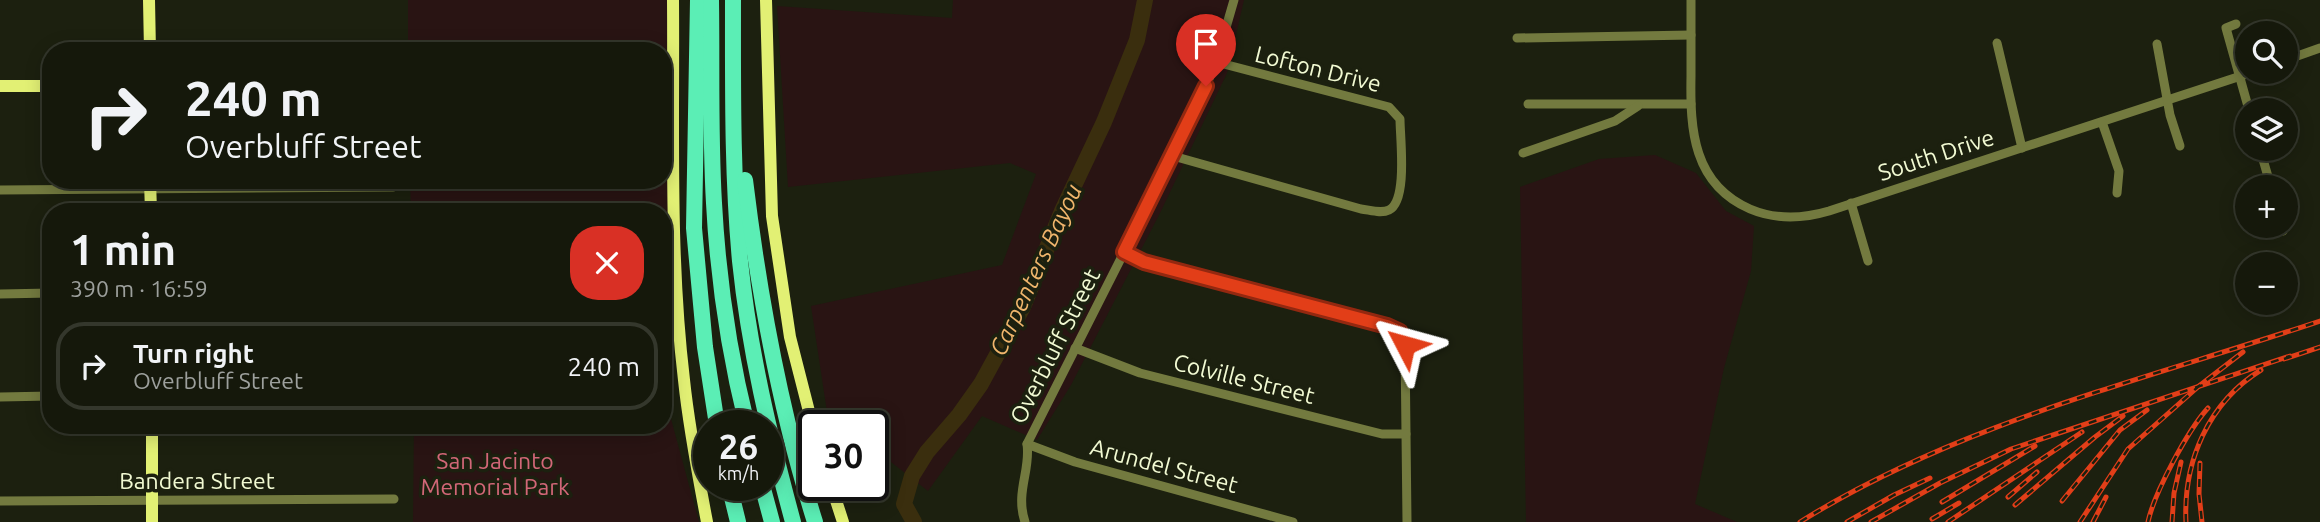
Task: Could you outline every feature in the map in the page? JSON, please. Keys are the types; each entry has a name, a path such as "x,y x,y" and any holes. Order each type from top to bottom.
{"highway":[{"path":"698,0 694,228 705,347 715,410"},
{"path":"711,0 716,241 726,321 744,410"},
{"path":"733,0 735,174 740,262 757,368 793,522"},
{"path":"733,62 747,199 769,333 784,405 815,522"},
{"path":"733,501 737,520"},
{"path":"766,501 772,522"}],"main road":[{"path":"149,0 150,42"},
{"path":"673,0 678,304 683,377 707,522"},
{"path":"766,0 772,216 790,337 809,410"},
{"path":"0,86 42,86"},
{"path":"152,434 152,522"},
{"path":"837,501 844,522"}],"street":[{"name":"Overbluff Street","path":"1025,522 1021,500 1022,478 1028,455 1027,444 1173,156 1216,62 1234,0"},
{"name":"South Drive","path":"1691,0 1690,104 1692,131 1699,156 1714,182 1734,200 1760,213 1783,217 1819,214 2235,78"},
{"path":"2235,24 2226,28 2235,62"},
{"path":"1517,38 1691,35"},
{"path":"1997,43 2022,148"},
{"path":"2157,44 2163,85 2180,146"},
{"path":"2298,56 2320,48"},
{"name":"Lofton Drive","path":"1173,156 1361,209 1385,212 1393,207 1401,191 1400,119 1395,111 1389,107 1216,62"},
{"path":"1528,104 1690,104"},
{"path":"1523,153 1615,121 1639,105"},
{"path":"2102,122 2119,170 2117,192"},
{"path":"0,190 42,188"},
{"path":"1851,203 1868,261"},
{"path":"1124,252 1144,262 1400,332 1405,345 1407,522"},
{"path":"0,294 42,293"},
{"name":"Colville Street","path":"1075,348 1140,373 1382,434 1406,434"},
{"path":"0,397 42,396"},
{"name":"Arundel Street","path":"1027,444 1075,462 1293,522"},
{"name":"Bandera Street","path":"0,501 394,499"}],"green space":[{"name":"San Jacinto Memorial Park","path":"408,0 667,0 667,42 408,42"},
{"path":"953,0 1244,0 1227,73 1160,213 1071,385 1037,440 982,416 928,491 889,461 889,410 827,410 811,306 1002,265 1036,174 1010,163 788,187 777,6 952,18"},
{"path":"1655,155 1696,173 1726,211 1754,226 1751,271 1724,368 1695,504 1737,522 1526,522 1520,187 1599,159"},
{"name":"San Jacinto Memorial Park","path":"410,189 669,189 669,203 411,203"},
{"name":"San Jacinto Memorial Park","path":"672,423 699,522 413,522 414,434 672,434"}],"waterway":[{"name":"Carpenters Bayou","path":"914,522 904,504 912,476 927,452 981,384 1023,307 1137,40 1145,0"}],"railway":[{"path":"1800,522 1861,487 1988,430 2120,384 2320,321"},
{"path":"2284,359 2320,347"},
{"path":"2080,522 2128,449 2199,386 2243,352"},
{"path":"1871,522 1940,483 2011,449 2290,356"},
{"path":"2186,522 2189,477 2203,435 2227,399 2261,370"},
{"path":"2148,522 2173,462 2208,408"},
{"path":"2062,501 2120,430 2147,410"},
{"path":"2015,505 2123,416"},
{"path":"1948,522 2082,432"},
{"path":"1942,502 2035,446"},
{"path":"2172,522 2174,493 2181,462"},
{"path":"2200,463 2202,522"},
{"path":"2008,497 2037,472"},
{"path":"1847,522 1930,478"},
{"path":"2093,522 2106,497"},
{"path":"1932,519 1959,503"}],"route":[{"path":"1206,86 1124,252 1144,262 1387,326 1400,332 1405,345"}]}
